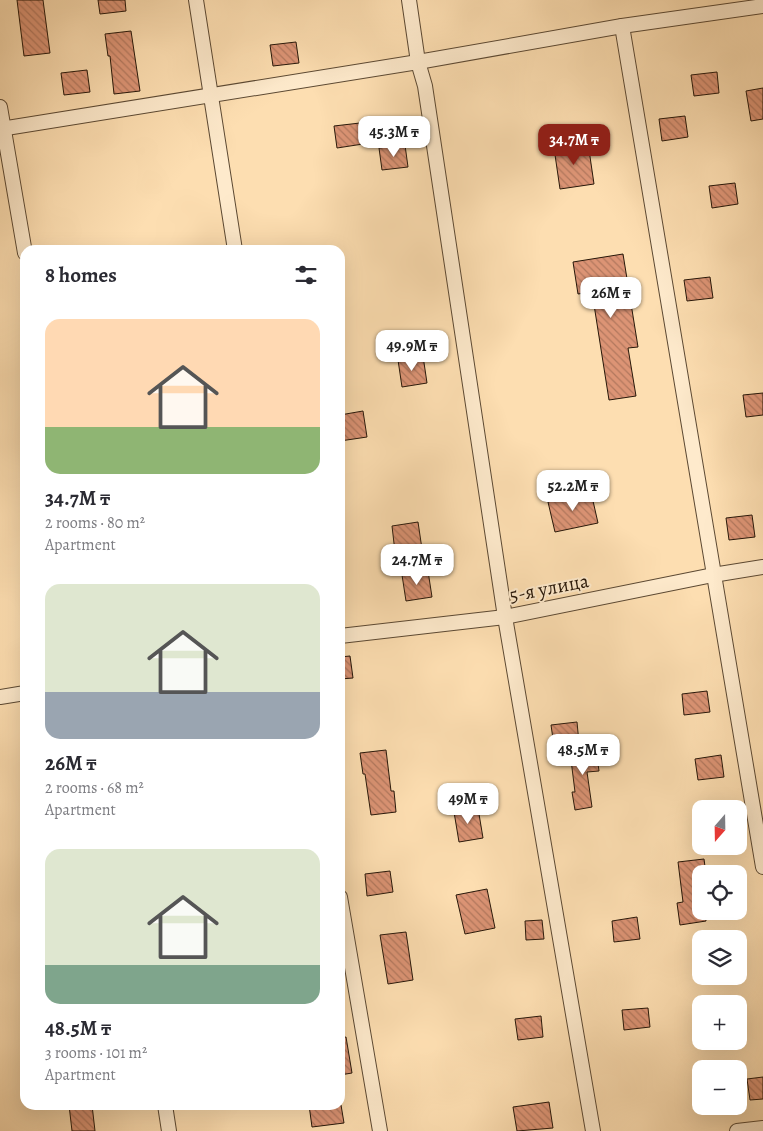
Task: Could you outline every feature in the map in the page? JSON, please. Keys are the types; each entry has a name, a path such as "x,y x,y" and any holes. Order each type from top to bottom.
{"street":[{"path":"196,0 234,245"},
{"path":"409,0 418,62 425,86 505,617 593,1131"},
{"path":"2,129 418,62 622,26 763,6"},
{"path":"622,26 763,868"},
{"path":"0,107 2,129 24,245"},
{"name":"5-я улица","path":"345,635 505,617 713,575 763,567"},
{"path":"0,697 20,693"},
{"path":"345,926 380,1131"},
{"path":"166,1110 170,1131"},
{"path":"737,1131 763,1128"}],"building":[{"path":"17,0 43,0 50,53 24,56"},
{"path":"98,0 125,0 126,11 100,14"},
{"path":"131,31 140,91 114,94 110,56 108,56 105,34"},
{"path":"296,42 299,63 273,66 270,45"},
{"path":"87,70 90,92 64,95 61,73"},
{"path":"717,72 719,93 694,96 691,75"},
{"path":"763,88 763,119 751,121 746,91"},
{"path":"685,116 688,137 662,141 659,119"},
{"path":"360,123 363,144 337,148 334,126"},
{"path":"588,143 594,184 560,189 554,148"},
{"path":"405,145 408,167 382,170 379,148"},
{"path":"735,183 738,204 712,208 709,186"},
{"path":"623,254 638,347 628,348 636,396 609,400 592,292 578,294 573,262"},
{"path":"710,277 713,298 687,301 684,280"},
{"path":"423,356 427,383 402,387 398,360"},
{"path":"763,393 763,415 746,417 743,395"},
{"path":"363,411 367,437 345,440 345,414"},
{"path":"591,492 598,523 555,532 548,502"},
{"path":"752,515 755,537 729,540 726,518"},
{"path":"418,522 422,549 395,552 392,526"},
{"path":"428,571 432,597 406,601 402,575"},
{"path":"345,656 350,656 353,678 345,679"},
{"path":"707,691 710,712 684,715 682,694"},
{"path":"577,722 579,743 554,746 551,725"},
{"path":"596,749 599,771 587,772 592,807 575,810 572,792 575,792 570,752"},
{"path":"386,750 391,791 394,791 396,812 371,815 360,753"},
{"path":"721,755 724,777 698,780 695,759"},
{"path":"478,808 483,838 459,842 454,812"},
{"path":"704,859 705,865 692,865 692,920 706,921 680,925 677,903 683,902 678,862"},
{"path":"390,871 393,892 367,896 365,874"},
{"path":"487,889 495,928 465,934 456,895"},
{"path":"637,917 640,939 614,942 612,921"},
{"path":"542,920 544,939 526,940 525,921"},
{"path":"406,932 413,980 388,984 380,935"},
{"path":"648,1008 650,1027 624,1030 622,1010"},
{"path":"541,1016 543,1037 518,1040 515,1019"},
{"path":"345,1037 352,1073 345,1074"},
{"path":"763,1077 763,1099 750,1100 747,1079"},
{"path":"549,1102 553,1128 517,1131 513,1107"},
{"path":"70,1110 93,1110 95,1131 72,1131"},
{"path":"310,1110 342,1110 344,1123 312,1127"}]}
